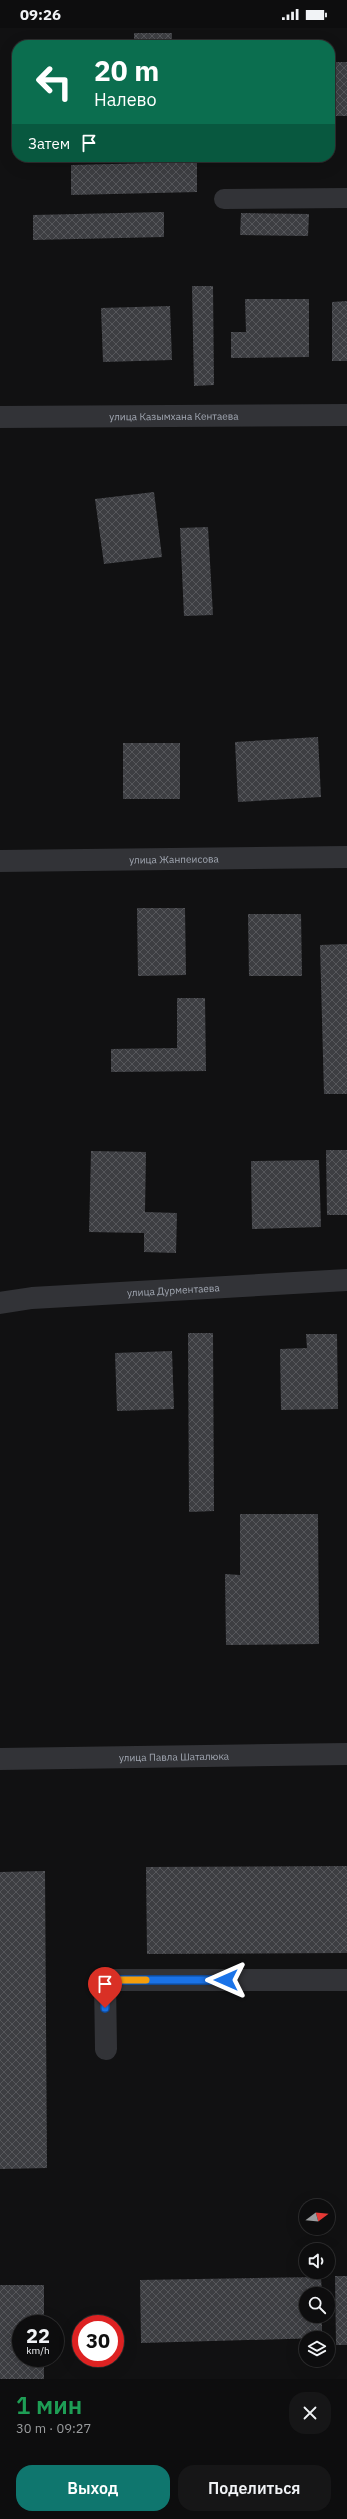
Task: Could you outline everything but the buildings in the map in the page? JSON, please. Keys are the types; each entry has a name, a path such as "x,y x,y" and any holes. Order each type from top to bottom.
{"street":[{"name":"улица Казымхана Кентаева","path":"0,417 347,415"},
{"name":"улица Жанпеисова","path":"0,862 347,857"},
{"name":"улица Дурментаева","path":"0,1303 32,1298 347,1280"},
{"name":"улица Павла Шаталюка","path":"0,1759 347,1754"},
{"path":"106,2049 105,1980 347,1980"}],"lane":[{"path":"224,199 347,198"}],"slow traffic":[{"path":"117,1980 146,1980"}],"route":[{"path":"105,2008 105,1980 226,1980"}]}
